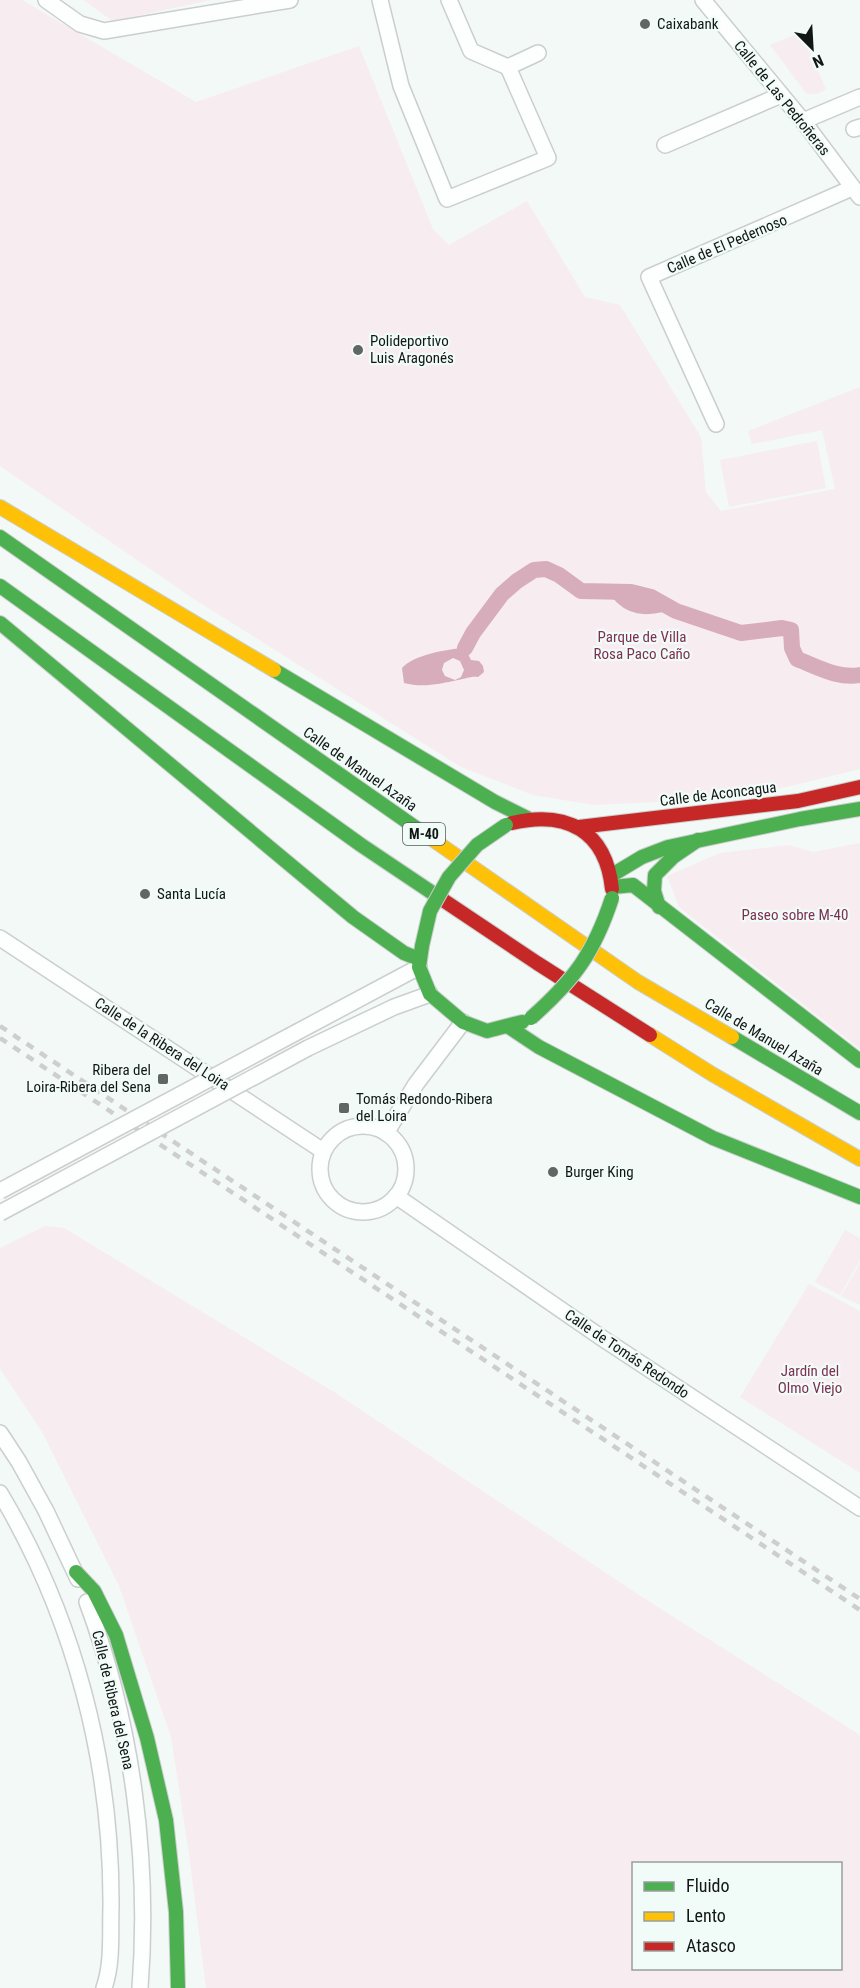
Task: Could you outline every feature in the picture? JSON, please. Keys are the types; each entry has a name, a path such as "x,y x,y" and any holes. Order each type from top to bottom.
{"main road":[{"path":"0,507 495,802 527,818"},
{"name":"Calle de Manuel Azaña","path":"0,537 638,982 860,1113"},
{"path":"0,586 361,844 537,963 712,1074 860,1159"},
{"path":"0,623 352,917 405,953 420,957"},
{"name":"Calle de Aconcagua","path":"579,827 798,801 860,787"},
{"path":"612,887 642,857 668,847 860,809"},
{"path":"527,818 552,819 579,827 601,847 612,887 603,928 582,967 560,993 531,1018 509,1027 487,1031 463,1022 430,994 420,957 430,911 449,877 477,845 506,825 527,818"},
{"path":"659,907 654,891 655,875 673,857 698,840"},
{"path":"612,887 633,885 860,1061"},
{"path":"509,1027 539,1047 713,1138 860,1197"},
{"path":"76,1572 94,1591 116,1635 147,1738 166,1820 176,1912 178,1988"}],"street":[{"path":"46,0 80,24 104,31 290,0"},
{"path":"380,0 401,86 447,199 548,158 508,67 471,51 449,0"},
{"name":"Calle de Las Pedroñeras","path":"703,0 803,121 856,193"},
{"path":"508,67 537,53"},
{"path":"665,145 782,95"},
{"path":"803,121 860,97"},
{"name":"Calle de El Pedernoso","path":"716,424 649,277 856,193"},
{"name":"Calle de la Ribera del Loira","path":"0,938 323,1151"},
{"path":"0,1191 299,1031 420,957"},
{"path":"0,1213 308,1048 394,1007 430,994"},
{"path":"386,1132 416,1084 463,1022"},
{"path":"363,1126 386,1132 402,1151 405,1162 404,1180 396,1196 387,1205 376,1210 351,1211 339,1206 330,1198 321,1181 320,1163 323,1151 334,1137 351,1128 363,1126"},
{"path":"713,1138 860,1207"},
{"name":"Calle de Tomás Redondo","path":"396,1196 602,1338 860,1508"},
{"name":"Calle de Ribera del Sena","path":"0,1434 19,1462 76,1572 109,1673 123,1730 140,1844 144,1900 140,1988"},
{"name":"Calle de Ribera del Sena","path":"0,1493 32,1553 57,1610 86,1702 103,1793 109,1844 110,1951 104,1988"}],"green space":[{"name":"Parque de Villa Rosa Paco Caño","path":"0,0 22,0 196,102 359,46 433,229 449,245 527,201 585,297 620,305 701,437 706,492 721,511 835,489 822,430 752,444 748,431 860,387 860,769 782,788 657,802 594,805 533,795 461,767 194,599 0,466"},
{"path":"83,0 211,0 113,21"},
{"path":"802,32 826,90 816,94 806,93 770,45"},
{"path":"817,441 826,488 729,507 720,460"},
{"name":"Paseo sobre M-40","path":"860,843 860,1049 679,907 667,876 720,853 789,845 813,852"},
{"path":"45,1226 64,1228 334,1392 639,1595 860,1735 860,1988 206,1988 171,1737 119,1586 42,1432 0,1369 0,1248"},
{"path":"845,1230 860,1238 860,1260 840,1295 815,1282"},
{"path":"860,1263 860,1305 841,1296"},
{"name":"Jardín del Olmo Viejo","path":"809,1284 860,1311 860,1473 740,1397"}],"shaded area":[{"path":"465,648 471,660 479,661 483,666 484,672 478,677 438,684 404,683 402,668 407,663 440,651","holes":["453,658 460,661 464,670 461,677 455,680 445,676 442,670 444,663"]}],"waterway":[{"path":"465,648 473,633 502,594 534,570 546,569 559,575 581,591 631,592 651,597 676,611 741,633 782,628 791,630 792,648 797,659 836,674 860,675"},
{"path":"618,592 628,601 639,606 663,604"}],"railway":[{"path":"0,1026 860,1599"},
{"path":"0,1038 860,1610"}],"traffic: fast":[{"path":"0,537 419,830"},
{"path":"0,586 361,845 440,898"},
{"path":"0,623 353,917 404,953 419,959"},
{"path":"274,670 495,802 527,818"},
{"path":"612,875 642,857 668,847 800,819 860,809"},
{"path":"422,946 430,911 449,877 477,845 506,825"},
{"path":"659,907 654,891 655,875 673,857 698,840"},
{"path":"613,887 633,885 860,1061"},
{"path":"531,1018 559,991 581,964 598,935 612,898"},
{"path":"422,946 419,967 430,994 463,1022 487,1031 522,1022"},
{"path":"509,1027 539,1047 713,1138 860,1197"},
{"path":"732,1037 860,1113"},
{"path":"76,1572 94,1591 116,1635 147,1738 166,1820 176,1912 178,1988"}],"traffic: slow":[{"path":"0,507 274,670"},
{"path":"419,830 638,982 732,1037"},
{"path":"650,1035 712,1074 860,1159"}],"traffic: jam":[{"path":"579,827 798,801 860,787"},
{"path":"512,823 550,820 580,829 602,852 612,889"},
{"path":"440,898 650,1035"}],"place":[{"name":"Caixabank","path":"645,24"},
{"name":"Polideportivo Luis Aragonés","path":"358,350"},
{"name":"Santa Lucía","path":"145,894"},
{"name":"Ribera del Loira-Ribera del Sena","path":"163,1079"},
{"name":"Tomás Redondo-Ribera del Loira","path":"344,1108"},
{"name":"Burger King","path":"553,1172"}]}
